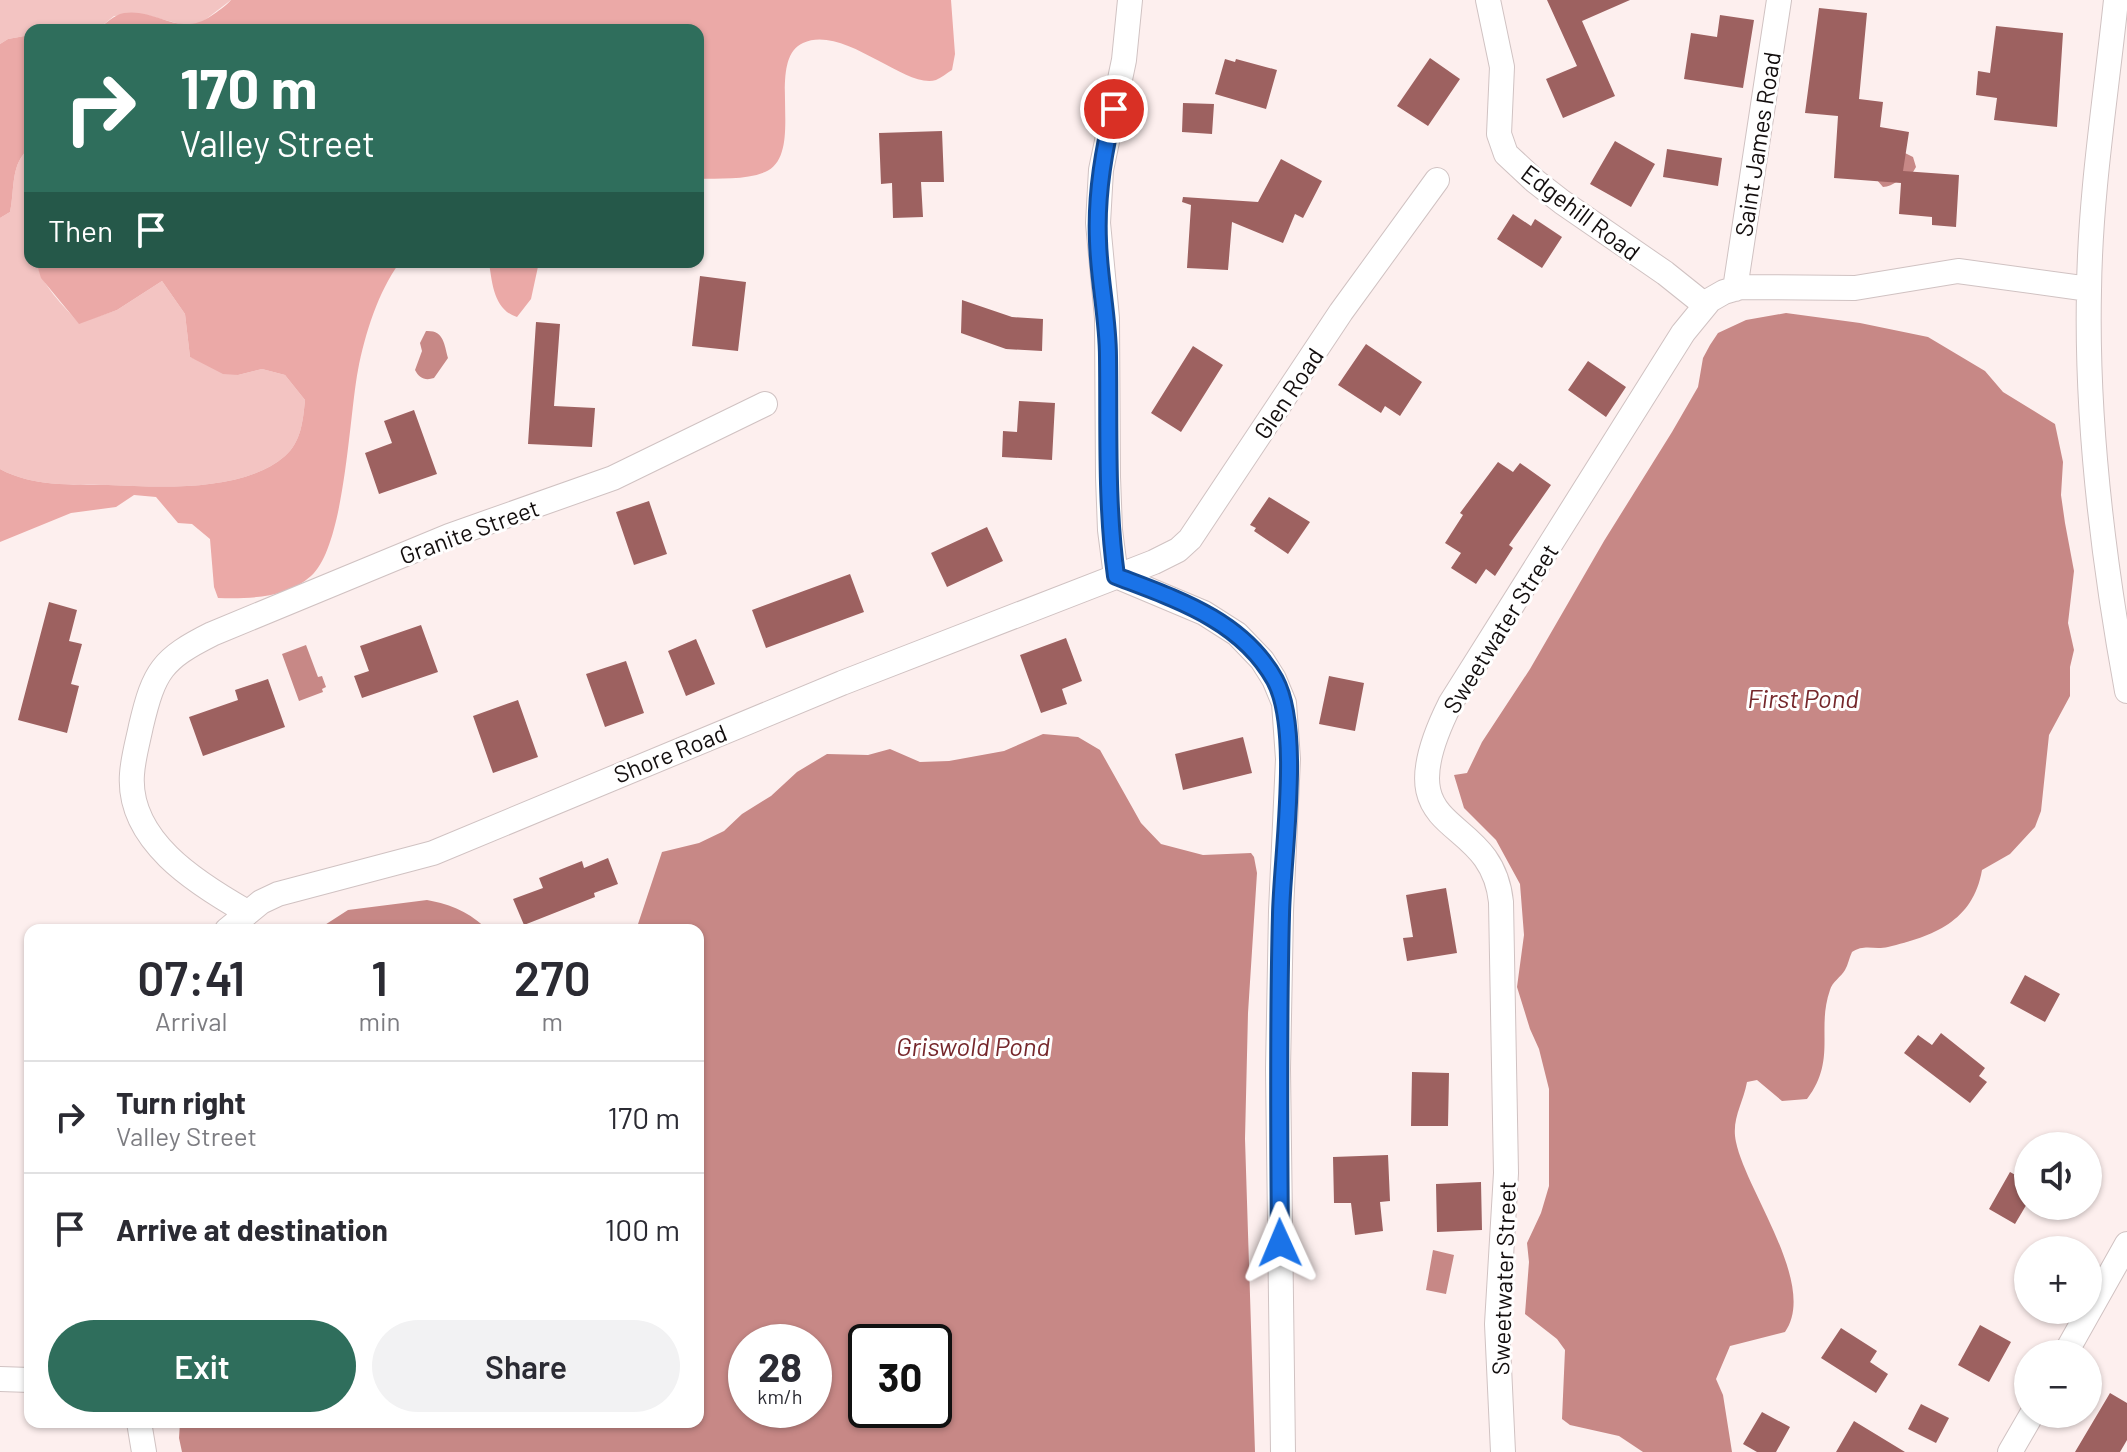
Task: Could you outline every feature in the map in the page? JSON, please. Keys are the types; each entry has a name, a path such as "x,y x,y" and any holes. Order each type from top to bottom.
{"street":[{"path":"1130,0 1124,60 1101,170 1098,223 1107,318 1108,477 1116,576 1183,602 1221,622 1262,660 1284,703 1287,772 1278,1069 1283,1452"},
{"name":"Edgehill Road","path":"1488,0 1502,67 1499,134 1506,154 1562,202 1665,273 1705,305"},
{"name":"Saint James Road","path":"1735,289 1779,0"},
{"path":"2116,0 2089,289 2092,402 2103,534 2127,691"},
{"name":"Glen Road","path":"1116,576 1154,562 1187,542 1341,312 1437,180"},
{"name":"Sweetwater Street","path":"1503,1452 1497,1324 1507,1109 1500,887 1479,851 1445,821 1432,803 1426,780 1427,766 1438,728 1462,682 1547,554 1683,333 1715,297 1735,289 1855,288 1958,271 2089,289"},
{"name":"Granite Street","path":"247,912 173,860 154,841 138,815 132,773 137,744 152,685 172,657 212,634 449,536 613,478 765,404"},
{"name":"Shore Road","path":"234,924 247,912 278,894 433,853 842,683 1116,576"},
{"path":"2073,1340 2127,1244"},
{"path":"0,1379 24,1380"},
{"path":"140,1428 144,1452"},
{"path":"2010,1452 2024,1428"}],"shaded area":[{"path":"0,0 231,0 196,24 180,24 143,14 114,16 104,24 24,24 24,36 0,44"},
{"path":"231,0 951,0 955,54 952,70 936,80 923,81 837,42 819,40 803,43 792,53 787,68 783,147 777,162 765,172 749,176 704,179 704,24 189,24 200,22"},
{"path":"124,13 147,14 189,24 105,24"},
{"path":"24,36 24,154 14,177 10,212 0,218 0,44"},
{"path":"24,154 24,268 38,268 54,295 79,323 117,310 162,281 185,314 190,357 238,375 262,369 285,375 305,400 298,438 285,456 247,476 200,485 152,487 52,483 26,479 0,469 0,218 10,212 19,161"},
{"path":"38,268 396,268 379,300 364,342 338,510 322,560 311,576 279,593 218,598 214,587 210,539 192,524 178,523 156,497 134,495 116,507 71,513 0,542 0,469 39,482 66,484 176,486 224,482 267,468 285,456 298,438 303,416 305,400 285,375 262,369 238,375 223,374 190,357 185,314 162,281 117,310 79,324 41,278"},
{"path":"490,268 538,268 531,299 517,317 503,308 493,287"}],"water":[{"path":"1903,152 1913,157 1916,167 1913,172 1883,187 1877,180"},
{"name":"First Pond","path":"1786,313 1860,323 1928,337 1985,371 2003,392 2055,424 2063,462 2061,495 2074,571 2068,623 2074,650 2070,667 2070,696 2049,735 2041,811 2035,827 2010,854 1982,870 1970,902 1948,924 1905,943 1883,948 1861,948 1852,952 1845,970 1830,990 1826,1005 1824,1057 1816,1084 1807,1099 1782,1101 1757,1080 1747,1082 1736,1119 1736,1142 1787,1264 1793,1289 1793,1312 1785,1332 1730,1346 1716,1379 1723,1395 1732,1452 1643,1452 1619,1436 1570,1425 1562,1419 1565,1350 1557,1339 1525,1314 1529,1262 1527,1243 1549,1186 1549,1089 1539,1049 1517,987 1524,935 1520,884 1496,840 1464,808 1454,775 1467,773 1482,742 1530,669 1672,432 1698,387 1703,358 1718,333 1746,320"},
{"path":"426,331 440,335 448,358 434,378 428,379 420,377 415,370 422,351 420,343"},
{"path":"306,645 318,677 322,676 326,687 322,689 323,692 299,701 282,654"},
{"name":"Griswold Pond","path":"1043,734 1078,737 1100,750 1141,823 1161,844 1203,855 1251,853 1254,857 1257,873 1248,1013 1245,1139 1255,1452 182,1452 180,1428 704,1428 704,924 638,924 662,852 699,843 724,831 797,772 827,754 868,755 890,749 920,762 949,761 1004,751"},
{"path":"427,900 460,910 481,924 326,924 348,910"},
{"path":"1433,1250 1454,1255 1446,1294 1426,1290"}],"building":[{"path":"1547,0 1630,0 1582,21 1615,96 1563,118 1546,79 1577,66"},
{"path":"1819,8 1867,13 1859,99 1883,102 1880,127 1909,132 1903,171 1959,175 1956,227 1932,225 1932,217 1899,214 1901,183 1834,178 1838,116 1805,113"},
{"path":"1720,15 1754,20 1743,88 1684,79 1691,33 1717,37"},
{"path":"1996,26 2063,33 2057,127 1994,120 1997,98 1976,95 1978,71 1990,73"},
{"path":"1430,58 1460,79 1428,126 1397,106"},
{"path":"1225,59 1277,70 1266,109 1215,94"},
{"path":"1183,103 1214,104 1212,134 1182,132"},
{"path":"942,131 944,182 921,182 923,217 893,218 892,183 881,184 879,133"},
{"path":"1615,141 1655,164 1631,207 1590,184"},
{"path":"1667,149 1722,158 1718,186 1663,177"},
{"path":"1281,159 1322,181 1303,218 1295,214 1283,243 1232,222 1228,270 1187,268 1191,205 1182,202 1183,197 1258,202"},
{"path":"1513,214 1531,226 1535,219 1562,237 1542,268 1497,239"},
{"path":"700,276 746,282 738,351 692,346"},
{"path":"962,300 1012,317 1043,319 1042,351 1006,349 961,333"},
{"path":"536,322 560,324 554,406 595,408 592,447 528,444"},
{"path":"1366,344 1422,382 1400,416 1385,406 1381,413 1338,385"},
{"path":"1193,346 1223,365 1181,432 1151,413"},
{"path":"1588,361 1626,387 1606,417 1568,390"},
{"path":"1019,401 1055,403 1052,460 1002,457 1003,431 1017,432"},
{"path":"414,410 437,474 379,494 365,453 392,443 384,421"},
{"path":"1498,462 1513,472 1520,463 1551,485 1509,545 1513,548 1495,576 1486,569 1476,584 1451,568 1461,553 1445,543 1463,515 1460,513"},
{"path":"1269,497 1310,522 1288,554 1250,525"},
{"path":"649,501 667,554 634,565 616,512"},
{"path":"987,527 1003,561 947,587 931,553"},
{"path":"850,574 864,612 766,648 752,610"},
{"path":"49,602 77,610 69,641 82,644 71,684 79,686 67,733 18,720"},
{"path":"421,625 438,672 362,698 354,676 369,671 360,646"},
{"path":"1066,638 1082,681 1062,689 1067,704 1041,713 1020,655"},
{"path":"696,639 715,684 686,696 668,651"},
{"path":"626,661 644,713 605,727 586,674"},
{"path":"1329,676 1364,683 1355,731 1319,724"},
{"path":"268,679 285,727 203,756 189,717 238,700 235,690"},
{"path":"518,700 538,757 493,773 473,716"},
{"path":"1243,737 1252,773 1183,790 1175,754"},
{"path":"608,858 618,884 594,893 595,897 524,924 513,899 543,888 539,878 582,861 584,868"},
{"path":"1446,888 1457,953 1407,961 1403,938 1413,937 1406,895"},
{"path":"2025,975 2060,994 2045,1022 2010,1003"},
{"path":"1941,1033 1985,1068 1979,1076 1987,1082 1970,1103 1904,1053 1918,1035 1932,1045"},
{"path":"1412,1072 1449,1073 1448,1126 1411,1126"},
{"path":"1388,1155 1390,1201 1380,1202 1383,1231 1355,1235 1351,1203 1334,1203 1333,1157"},
{"path":"2010,1172 2014,1174 2014,1220 2017,1220 2015,1224 1989,1209"},
{"path":"1481,1182 1482,1230 1437,1232 1436,1184"},
{"path":"1980,1325 2011,1342 1989,1382 1958,1365"},
{"path":"1841,1328 1877,1351 1870,1362 1888,1374 1876,1393 1821,1358"},
{"path":"2110,1393 2127,1403 2127,1440 2120,1452 2075,1452 2089,1428 2102,1428 2102,1406"},
{"path":"1921,1404 1949,1418 1936,1443 1908,1429"},
{"path":"1762,1412 1790,1427 1776,1452 1757,1452 1743,1444"},
{"path":"1854,1421 1905,1452 1836,1452"}],"route":[{"path":"1114,109 1099,186 1098,243 1107,318 1108,477 1116,576 1183,602 1237,634 1262,660 1282,694 1286,710 1288,759 1278,1069 1280,1243"}]}
